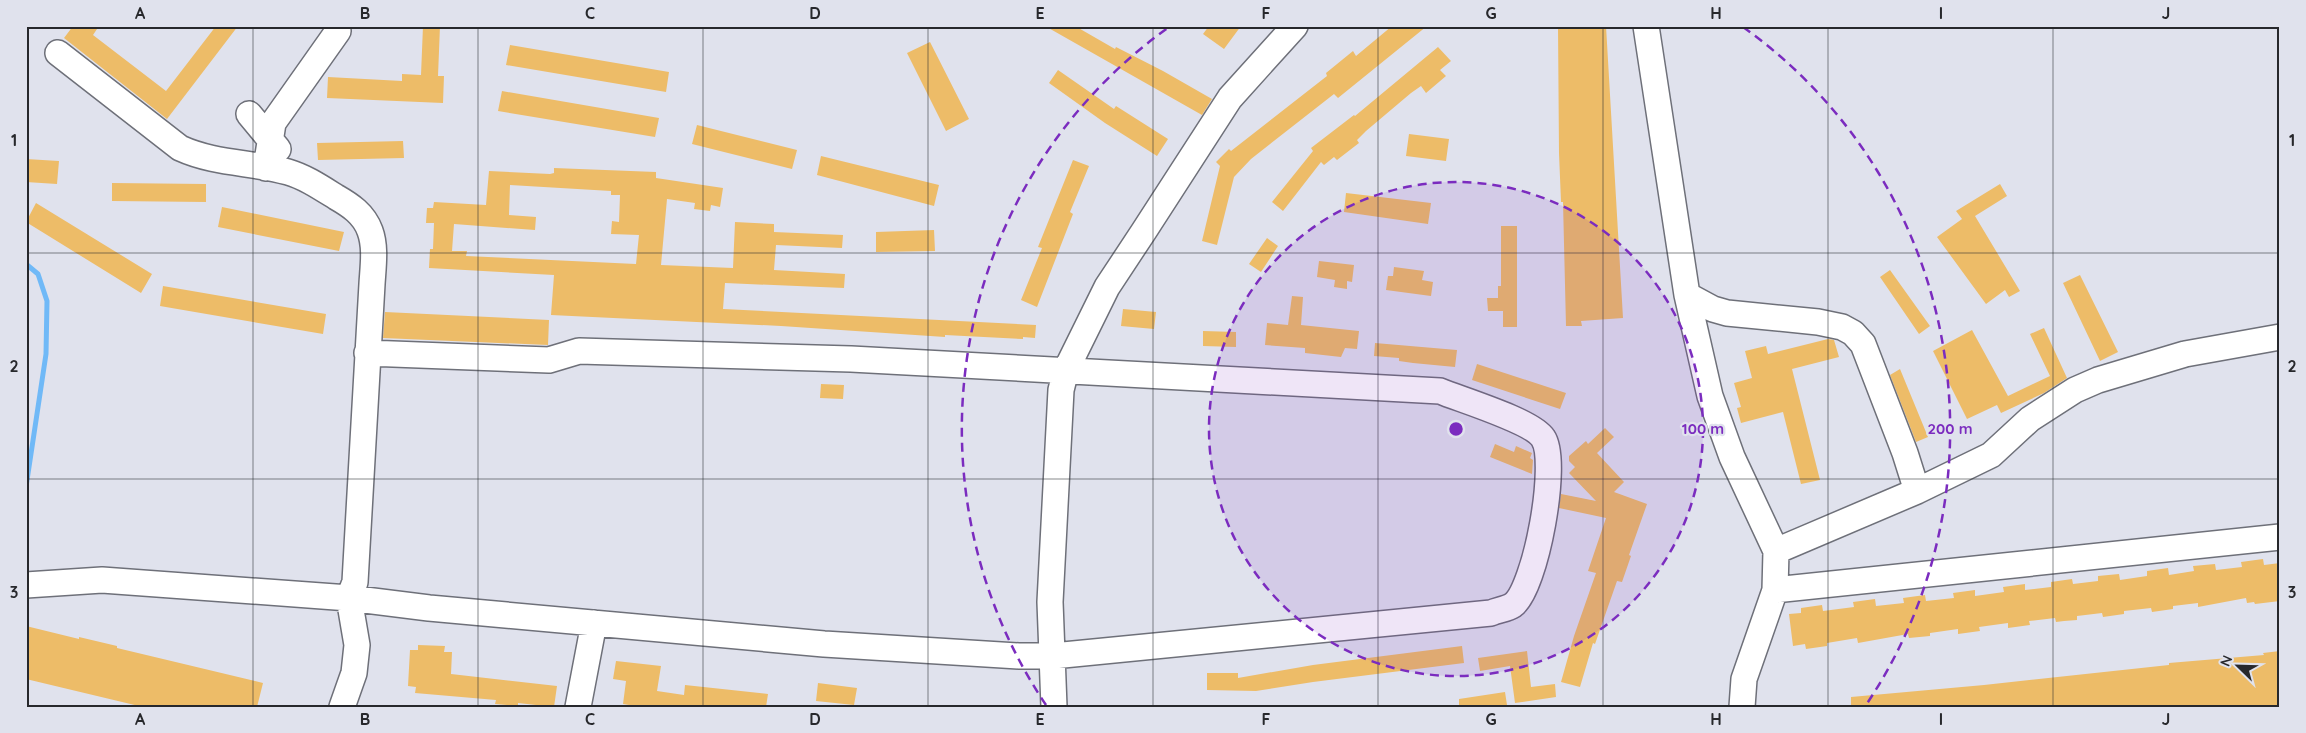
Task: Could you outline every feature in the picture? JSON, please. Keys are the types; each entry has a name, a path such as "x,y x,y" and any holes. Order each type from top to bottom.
{"street":[{"path":"1054,707 1050,602 1061,390 1066,370 1108,287 1230,98 1294,26"},
{"path":"1646,26 1687,295 1710,396 1732,457 1776,551 1776,590 1744,679 1742,707"},
{"path":"266,168 273,124 338,31"},
{"path":"58,53 180,148 198,156 223,162 266,168 305,178"},
{"path":"249,114 270,141 305,178 353,207 362,217 370,231 373,249 355,582 349,598 357,645 354,673 342,707"},
{"path":"1687,295 1713,309 1727,313 1818,322 1842,327 1853,333 1863,344 1905,453 1917,491"},
{"path":"1776,551 1917,491 1991,455 2030,420 2075,390 2098,380 2185,354 2280,336"},
{"path":"26,585 102,580 349,598 824,644 1019,656 1053,656 1491,613 1513,605 1526,586 1534,564 1550,480 1549,448 1542,436 1529,426 1440,391 861,360 579,351 549,360 367,353"},
{"path":"1776,590 2280,537"},
{"path":"578,707 594,623"}],"building":[{"path":"73,26 99,26 93,35 166,91 216,26 238,26 167,119 64,38"},
{"path":"423,26 440,26 438,76 444,76 443,103 327,98 328,77 402,81 402,74 421,75"},
{"path":"1045,26 1075,26 1115,49 1116,47 1163,71 1212,99 1202,115"},
{"path":"1209,26 1241,26 1224,49 1203,34"},
{"path":"1392,26 1427,26 1338,98 1334,94 1251,159 1234,177 1217,245 1202,241 1220,166 1216,162 1229,149 1231,151 1327,76 1326,73 1353,51 1356,56"},
{"path":"1606,26 1623,318 1581,321 1582,326 1566,326 1563,202 1561,202 1559,153 1558,27"},
{"path":"930,42 969,119 946,131 907,53"},
{"path":"510,45 669,72 666,92 506,65"},
{"path":"1438,47 1451,61 1440,70 1446,76 1426,93 1421,86 1411,93 1366,131 1357,140 1359,143 1337,160 1334,157 1324,165 1321,162 1283,211 1272,202 1313,151 1311,148 1355,116"},
{"path":"1058,70 1114,109 1116,106 1168,139 1157,156 1105,123 1049,83"},
{"path":"502,91 659,118 655,137 498,111"},
{"path":"697,125 797,150 792,169 692,144"},
{"path":"1409,134 1449,139 1446,161 1406,156"},
{"path":"403,141 404,158 318,160 317,143"},
{"path":"821,156 939,185 934,206 817,175"},
{"path":"26,159 59,161 57,184 26,182"},
{"path":"1073,160 1089,166 1070,212 1073,214 1037,307 1021,300 1042,248 1038,247"},
{"path":"554,168 656,172 656,178 723,188 720,207 711,205 710,211 694,209 695,203 667,199 661,265 733,268 735,222 774,224 774,232 843,235 842,248 776,245 774,270 845,274 844,288 725,283 723,309 1036,325 1035,338 945,335 945,337 781,326 551,315 554,275 429,268 430,249 433,249 434,223 426,223 427,208 433,208 434,202 486,205 489,171 554,173","holes":["510,185 611,191 611,195 620,195 619,222 612,221 611,234 639,235 636,264 466,256 467,251 452,251 454,224 535,230 536,217 509,215"]},
{"path":"112,183 206,184 206,202 112,201"},
{"path":"2000,184 2007,196 1975,216 2020,291 2009,297 2005,290 1986,304 1937,237 1962,219 1956,211"},
{"path":"1346,193 1431,203 1428,224 1344,212"},
{"path":"36,203 152,274 141,293 26,222"},
{"path":"222,207 344,232 339,251 218,227"},
{"path":"1501,226 1517,226 1517,327 1503,327 1503,311 1488,311 1487,298 1498,298 1498,286 1501,286"},
{"path":"934,230 935,251 876,252 876,232"},
{"path":"1267,238 1278,246 1261,272 1249,264"},
{"path":"1319,261 1354,265 1352,282 1347,281 1347,289 1334,287 1335,280 1317,277"},
{"path":"1394,267 1424,271 1422,280 1433,282 1431,296 1386,290 1388,276 1393,276"},
{"path":"1890,270 1930,326 1919,334 1880,277"},
{"path":"2080,275 2118,352 2100,361 2063,283"},
{"path":"163,286 326,314 323,334 160,306"},
{"path":"1292,296 1303,297 1301,325 1359,331 1357,349 1345,348 1341,357 1305,353 1305,348 1265,345 1267,323 1288,325"},
{"path":"1123,309 1156,312 1154,329 1121,326"},
{"path":"385,312 549,320 548,345 383,338"},
{"path":"2044,328 2067,378 2044,393 2001,413 1997,405 1967,419 1933,351 1972,330 2008,396 2050,376 2030,334"},
{"path":"1203,331 1236,332 1236,347 1203,346"},
{"path":"1828,339 1834,340 1839,357 1792,369 1820,480 1801,484 1783,412 1741,423 1737,408 1741,407 1734,383 1752,378 1745,351 1766,346 1768,354"},
{"path":"1375,343 1457,350 1455,367 1413,363 1399,361 1399,358 1374,356"},
{"path":"1477,364 1566,393 1560,409 1472,380"},
{"path":"1900,369 1928,437 1916,442 1890,375"},
{"path":"821,384 844,385 843,399 820,398"},
{"path":"1605,428 1614,437 1597,453 1624,482 1614,492 1647,504 1629,555 1631,556 1622,582 1617,581 1595,644 1593,643 1580,687 1561,682 1574,636 1596,573 1588,571 1606,518 1559,508 1561,494 1596,501 1569,473 1575,467 1569,461 1569,456 1586,441 1588,444"},
{"path":"1495,444 1514,452 1516,446 1532,453 1530,458 1533,460 1532,474 1490,457"},
{"path":"2263,559 2264,565 2280,563 2280,601 2255,604 2254,602 2247,603 2246,598 2198,607 2198,603 2173,606 2173,609 2152,612 2151,608 2124,611 2124,614 2103,617 2102,613 2077,616 2077,620 2056,622 2055,618 2029,621 2030,625 2008,628 2008,623 1979,627 1980,631 1958,634 1958,629 1930,633 1930,636 1909,638 1908,634 1858,643 1857,638 1806,649 1805,644 1793,646 1789,614 1801,613 1801,608 1822,605 1823,611 1854,607 1853,602 1875,599 1876,606 1904,603 1903,598 1925,595 1926,601 1954,598 1953,593 1975,590 1975,596 2004,592 2003,587 2025,584 2025,590 2051,587 2051,582 2072,579 2073,584 2098,581 2098,576 2119,574 2120,580 2147,576 2147,571 2168,568 2169,575 2194,571 2193,566 2215,564 2216,570 2242,567 2241,562"},
{"path":"26,626 117,646 117,648 263,683 257,707 143,707 26,679"},
{"path":"418,645 445,646 444,652 452,652 451,674 557,686 554,707 518,703 518,706 495,704 496,700 415,693 416,687 408,686 410,650 418,650"},
{"path":"1462,646 1464,663 1256,691 1207,690 1207,673 1238,673 1238,678 1313,665"},
{"path":"1527,651 1531,687 1555,684 1556,697 1515,703 1510,666 1480,671 1478,658"},
{"path":"2280,651 2280,707 1851,707 1851,697 1984,685 2169,665 2169,663 2264,655 2263,653"},
{"path":"616,661 661,666 657,691 684,695 685,685 768,694 766,707 641,707 623,704 626,681 613,679"},
{"path":"818,683 857,688 854,705 816,701"},
{"path":"1505,692 1507,705 1459,707 1459,699"}],"waterway":[{"path":"26,264 38,274 47,301 46,354 26,487"}]}
